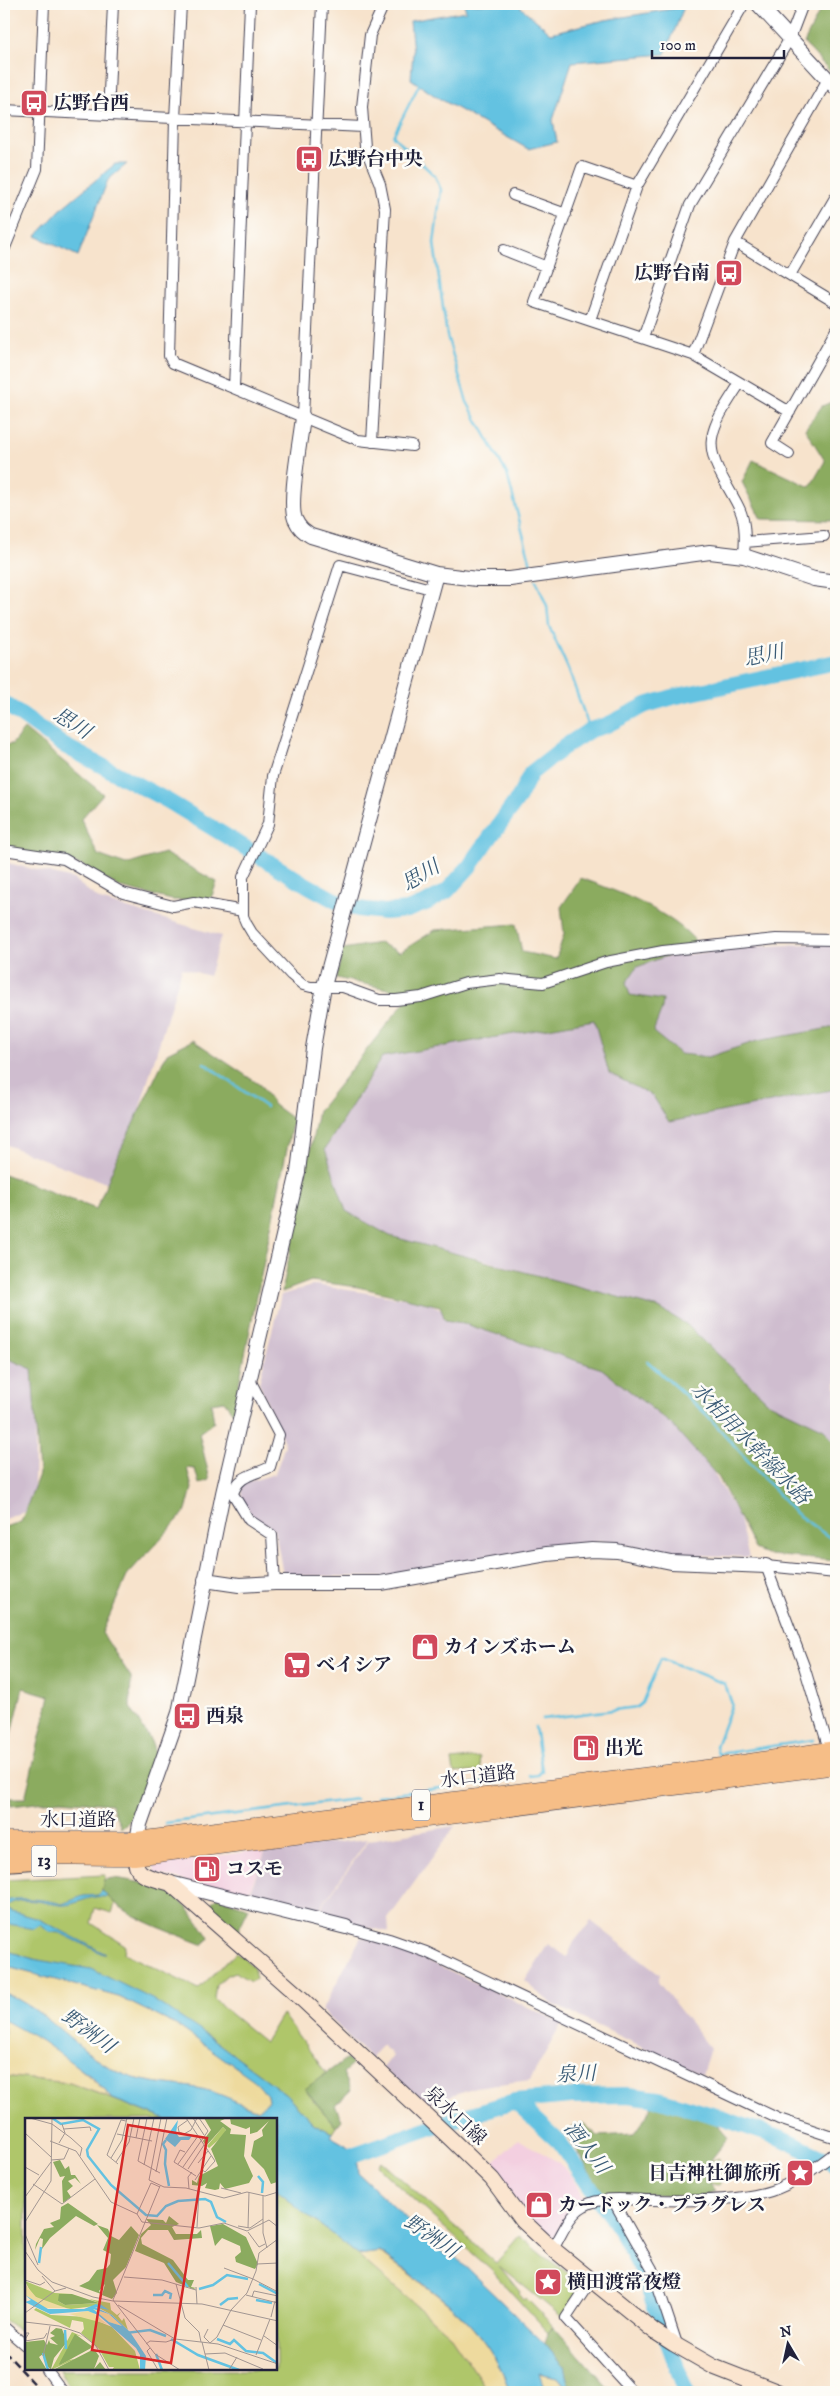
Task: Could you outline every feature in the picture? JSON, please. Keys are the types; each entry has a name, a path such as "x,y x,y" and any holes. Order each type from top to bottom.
{"highway":[{"name":"水口道路","path":"4,1853 84,1856 136,1848 314,1834 834,1760"},
{"name":"水口道路","path":"4,1841 136,1848"}],"main road":[{"name":"泉水口線","path":"136,1848 136,1868 143,1875 170,1883 302,1999 483,2170 523,2221 553,2249 654,2331 676,2346 714,2367 778,2392"},
{"name":"13","path":"4,1863 67,1860 84,1856"}],"street":[{"path":"4,250 37,169 44,4"},
{"path":"108,115 113,4"},
{"path":"181,4 175,119 169,356 172,363 358,440 412,446"},
{"path":"234,388 250,4"},
{"path":"322,4 303,417 294,498 294,517 300,529 311,536 436,574 476,579 510,579 744,549 824,536"},
{"path":"372,442 385,209 380,184 365,148 362,107 370,35 384,4"},
{"path":"590,320 637,186 744,4"},
{"path":"693,355 735,242 832,84 758,4"},
{"path":"643,338 690,206 790,38 803,4"},
{"path":"4,110 363,128"},
{"path":"637,186 582,167 534,302 693,355 790,412"},
{"path":"514,196 566,214"},
{"path":"790,275 836,196"},
{"path":"735,242 836,303"},
{"path":"504,250 547,267"},
{"path":"789,454 772,443 835,333"},
{"path":"740,383 717,422 712,439 713,456 741,512 744,549"},
{"path":"744,549 814,579 836,582"},
{"path":"431,589 397,578 340,565 273,776 268,824 247,866 244,877 243,916 252,933 290,975 303,985 343,987 379,1000 396,1000 421,997 466,983 500,979 543,983 606,962 663,951 776,939 836,940"},
{"path":"136,1848 140,1824 179,1713 205,1580 228,1494 298,1172 313,1048 324,986 341,916 436,574"},
{"path":"4,850 64,859 123,893 173,906 194,902 243,911"},
{"path":"228,1494 242,1478 270,1467 280,1435 251,1382"},
{"path":"228,1494 249,1520 272,1535 275,1583"},
{"path":"205,1580 239,1586 275,1583 381,1584 548,1554 592,1550 617,1551 671,1562 766,1566 836,1573"},
{"path":"766,1566 804,1666 834,1760"},
{"path":"170,1883 346,1927 426,1952 779,2119 836,2138"},
{"path":"553,2249 573,2214 593,2202 612,2200 698,2200 756,2195 793,2181 817,2168 836,2152"},
{"path":"612,2200 652,2270 676,2346"},
{"path":"592,2280 566,2318 633,2392"},
{"path":"4,2327 25,2345"},
{"path":"48,2371 63,2392"}],"shaded area":[{"path":"4,862 73,879 100,900 221,936 209,976 182,968 123,1163 106,1183 4,1144"},
{"path":"836,944 836,1454 770,1407 655,1309 488,1261 387,1237 344,1212 323,1148 381,1055 642,960 750,947"},
{"path":"315,1285 427,1302 476,1328 601,1367 697,1444 738,1516 749,1557 675,1554 601,1541 381,1577 283,1575 275,1530 253,1516 242,1503 241,1484 275,1474 285,1445 259,1383 281,1295"},
{"path":"4,1352 38,1359 33,1509 4,1519"},
{"path":"455,1826 388,1919 389,1932 316,1915 369,1840"},
{"path":"368,1839 316,1914 248,1897 266,1850"},
{"name":"コスモ","path":"266,1849 247,1897 155,1873 154,1865"},
{"path":"591,1921 660,1974 658,1982 710,2048 702,2075 552,2004 525,1981 548,1944 567,1957 574,1942"},
{"path":"361,1937 403,1949 562,2023 530,2080 475,2087 422,2106 383,2068 393,2055 382,2045 370,2058 322,2010"},
{"path":"518,2139 558,2162 572,2176 584,2201 576,2206 553,2241 532,2222 489,2167"}],"green space":[{"path":"823,4 836,4 836,78 804,43"},
{"path":"836,400 836,520 761,519 742,482 753,460 810,487 825,461 805,429 822,406"},
{"path":"24,729 103,794 81,819 98,855 126,865 164,853 217,882 210,901 172,900 121,888 82,865 4,847 4,745 12,744"},
{"path":"581,878 644,904 660,913 675,922 698,944 637,967 626,983 630,995 663,1000 662,1009 653,1032 680,1054 708,1057 757,1041 836,1027 836,1089 669,1122 653,1096 609,1073 594,1020 382,1057 325,1149 346,1211 390,1236 659,1308 686,1324 769,1403 824,1429 836,1445 836,1561 769,1555 755,1549 719,1478 671,1424 602,1369 462,1323 445,1320 440,1306 358,1287 311,1281 282,1292 318,1111 411,994 336,978 343,949 379,943 400,952 435,930 516,924 522,952 556,959 564,934 561,907"},
{"path":"193,1040 260,1085 274,1105 293,1119 233,1413 224,1401 211,1403 214,1422 199,1433 210,1480 199,1484 195,1469 187,1468 192,1488 186,1511 128,1574 102,1633 131,1677 130,1707 152,1743 157,1759 131,1819 121,1828 111,1804 61,1800 11,1806 10,1798 25,1798 50,1696 23,1688 11,1738 4,1736 4,1527 21,1522 39,1474 32,1369 4,1357 4,1174 96,1209 121,1149 167,1053"},
{"path":"480,1757 481,1771 454,1773 452,1760"},
{"path":"105,1875 102,1891 115,1904 112,1913 95,1908 91,1923 125,1945 124,1953 198,1989 236,1953 253,1966 256,1979 250,1982 236,1972 227,1975 216,1985 214,1998 222,2007 265,2042 282,2014 327,2074 305,2090 336,2127 332,2133 313,2123 286,2094 207,2035 38,1960 4,1950 4,1880"},
{"path":"113,1878 146,1884 170,1893 189,1910 209,1938 204,1945 136,1917 112,1901 102,1891 104,1880"},
{"path":"217,1897 249,1908 236,1935 215,1918 209,1905"},
{"path":"347,2058 353,2064 343,2073 351,2090 335,2105 342,2120 336,2127 305,2089"},
{"path":"4,2076 70,2083 162,2118 25,2118 25,2334 4,2320"},
{"path":"652,2104 712,2119 728,2138 703,2170 707,2183 715,2190 702,2197 636,2193 606,2195 600,2188 566,2132 572,2126 583,2123 598,2136 634,2134 646,2117"},
{"path":"719,2158 720,2185 703,2184 702,2172 706,2163"},
{"path":"381,2161 496,2263 519,2236 543,2256 584,2284 562,2317 499,2266 520,2292 519,2294 524,2300 526,2298 553,2326 548,2333 491,2270 383,2172 378,2165"},
{"path":"278,2192 358,2255 451,2336 489,2392 73,2392 60,2371 278,2371"},
{"path":"553,2326 612,2392 570,2392 564,2367 545,2344 548,2333"}],"sand":[{"path":"4,1966 119,1997 178,2026 254,2079 267,2095 268,2101 258,2110 205,2090 146,2081 116,2071 87,2052 34,2009 4,1993"},
{"path":"4,2020 47,2044 89,2077 113,2099 70,2083 4,2076"},
{"path":"379,2252 439,2297 473,2328 488,2347 500,2368 510,2392 489,2392 451,2336 358,2255"},
{"path":"538,2373 558,2377 569,2392 546,2392"}],"water":[{"path":"464,4 517,4 551,33 605,20 684,7 665,54 572,62 553,120 557,142 528,149 435,96 411,79 413,52 410,21 466,11"},
{"path":"115,164 127,164 108,180 78,256 36,236 63,207"},
{"path":"102,1891 107,1895 105,1897 93,1897 71,1904 60,1905 25,1900 12,1903 5,1909 39,1919 106,1954 60,1933 50,1932 40,1925 34,1929 4,1923 4,1906 9,1900 36,1899 62,1904 83,1896 98,1895"},
{"path":"4,1950 38,1960 91,1969 152,1999 207,2035 286,2094 313,2123 332,2133 330,2136 351,2148 357,2146 362,2153 357,2163 358,2173 446,2256 451,2253 545,2344 564,2367 570,2392 558,2377 539,2373 546,2392 510,2392 500,2368 488,2347 473,2328 439,2296 380,2252 358,2255 278,2192 278,2118 162,2118 113,2099 93,2078 42,2041 4,2020 4,1993 34,2009 87,2052 116,2071 126,2075 146,2081 187,2086 220,2094 257,2110 268,2101 267,2095 254,2080 178,2026 119,1997 4,1966"}],"waterway":[{"path":"419,85 393,136 435,176 441,190 434,243 447,336 467,402 507,474 533,572"},
{"path":"536,580 547,606 549,626 569,671 590,730"},
{"name":"思川","path":"4,703 63,745 168,801 307,885 338,902 358,909 385,912 407,910 426,903 447,891 469,867 519,797 531,773 564,747 590,730 607,725 646,705 673,697 836,662"},
{"name":"水柏用水幹線水路","path":"204,1063 266,1107"},
{"name":"水柏用水幹線水路","path":"647,1361 706,1414 795,1513 836,1542"},
{"path":"542,1719 637,1707 642,1703 661,1658 725,1684 732,1704 716,1746 718,1754 813,1740"},
{"path":"530,1776 538,1775 542,1771 535,1727"},
{"path":"377,1796 512,1779"},
{"path":"165,1823 356,1799"},
{"name":"泉川","path":"341,2159 452,2120 515,2101 571,2096 628,2095 658,2099 712,2115 780,2138 836,2164"},
{"name":"酒人川","path":"515,2101 560,2143 620,2230 642,2271 686,2392"}],"railway":[{"path":"4,2351 42,2392"}],"place":[{"name":"広野台西","path":"34,103"},
{"name":"広野台中央","path":"309,159"},
{"name":"広野台南","path":"729,273"},
{"name":"カインズホーム","path":"425,1647"},
{"name":"ベイシア","path":"297,1665"},
{"name":"西泉","path":"187,1716"},
{"name":"出光","path":"586,1748"},
{"name":"コスモ","path":"207,1869"},
{"name":"日吉神社御旅所","path":"800,2173"},
{"name":"カードック・プラグレス","path":"539,2205"},
{"name":"横田渡常夜燈","path":"548,2282"}],"water label":[{"name":"野洲川","path":"88,2032"},
{"name":"野洲川","path":"431,2237"}]}
